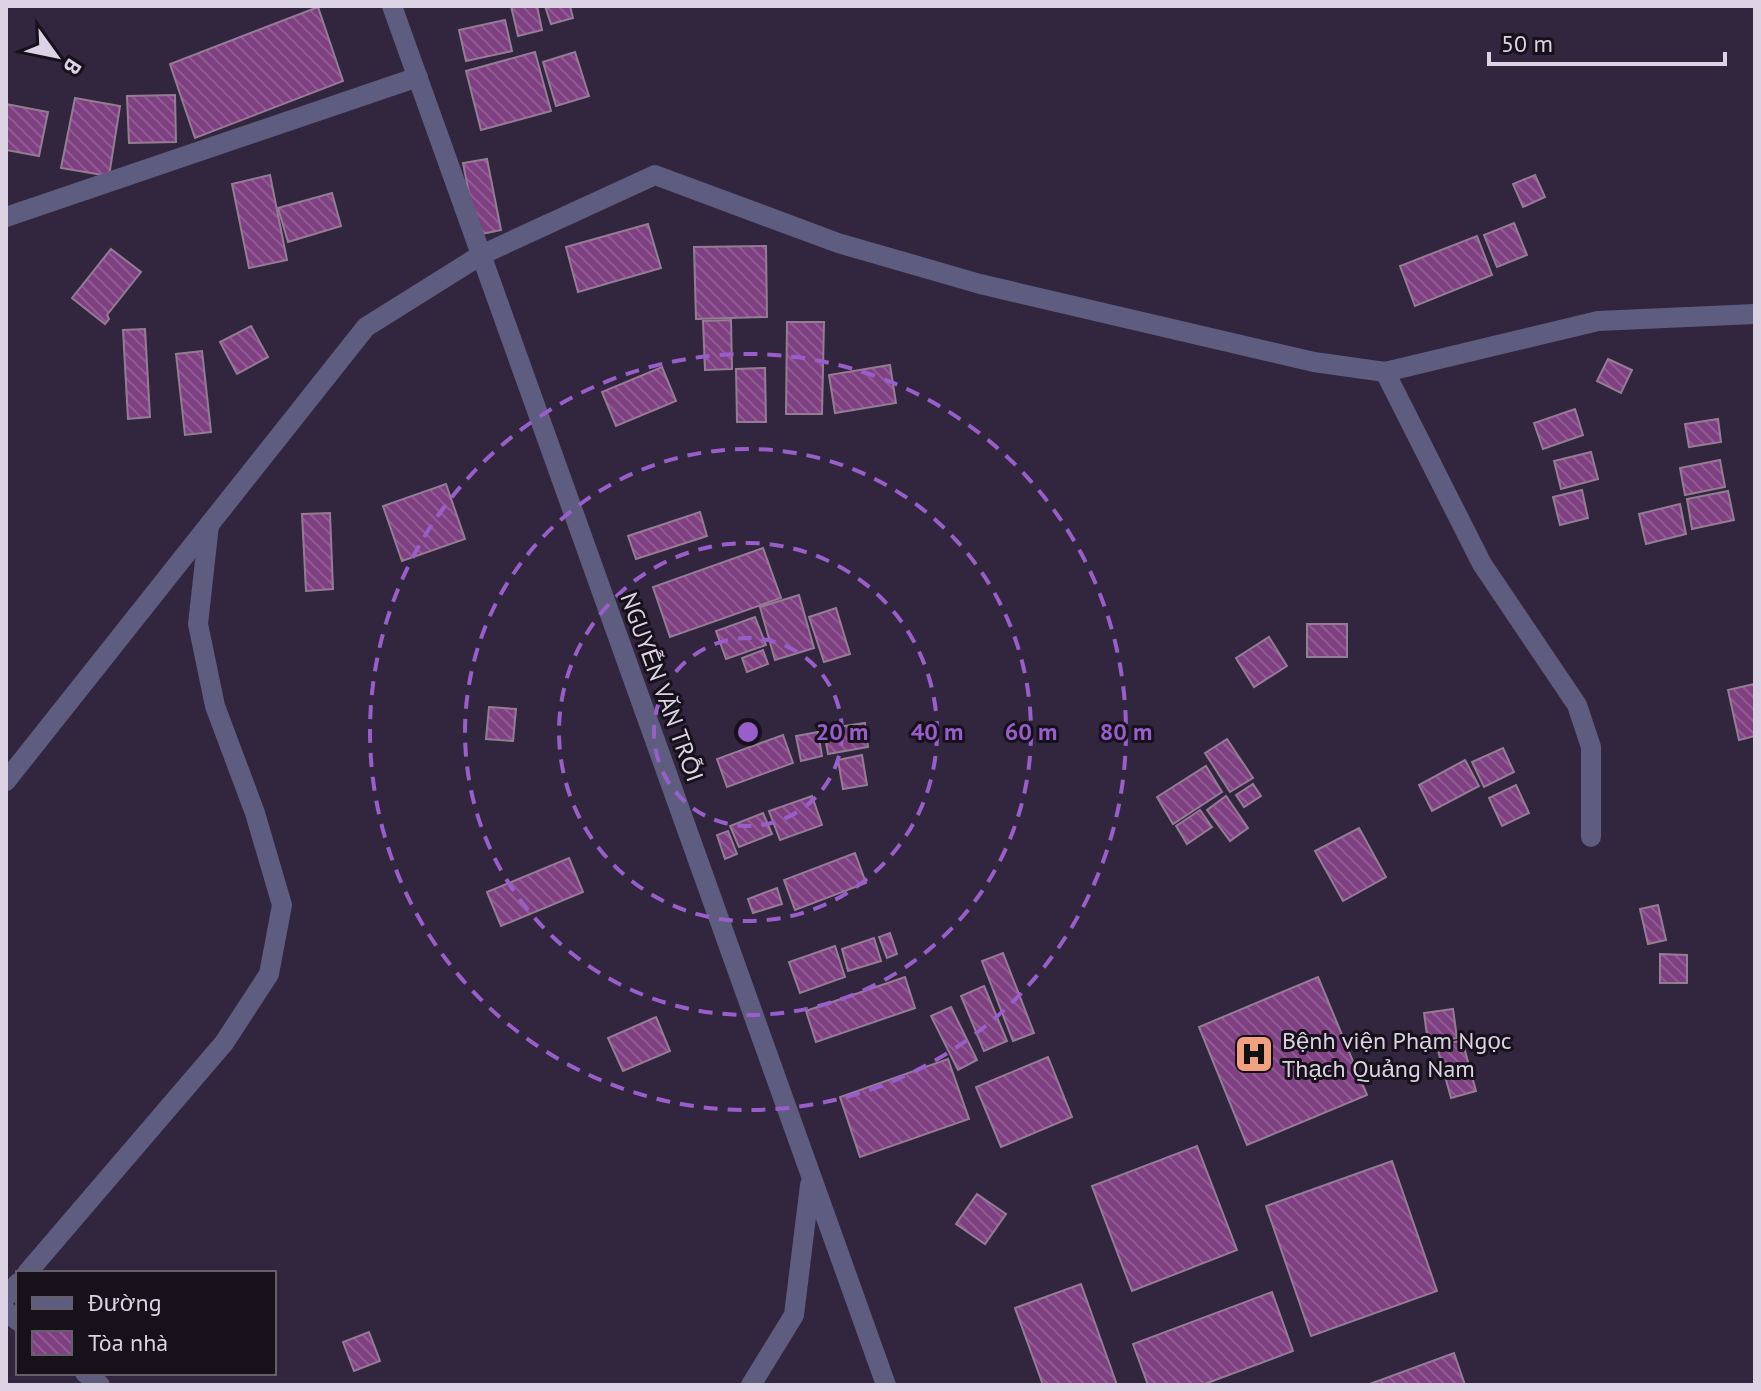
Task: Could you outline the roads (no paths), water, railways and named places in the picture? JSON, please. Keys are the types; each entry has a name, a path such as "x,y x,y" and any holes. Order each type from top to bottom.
{"street":[{"name":"NGUYỄN VĂN TRỖI","path":"392,6 886,1385"},
{"path":"6,217 418,77"},
{"path":"6,781 366,327 481,255 655,175 838,243 980,284 1314,362 1385,372 1598,321 1755,314"},
{"path":"1385,372 1482,564 1577,705 1591,747 1591,837"},
{"path":"29,1271 224,1043 269,974 282,905 255,813 215,706 198,624 209,525"},
{"path":"751,1385 794,1315 811,1181"}],"place":[{"name":"Bệnh viện Phạm Ngọc Thạch Quảng Nam","path":"1254,1054"}]}
